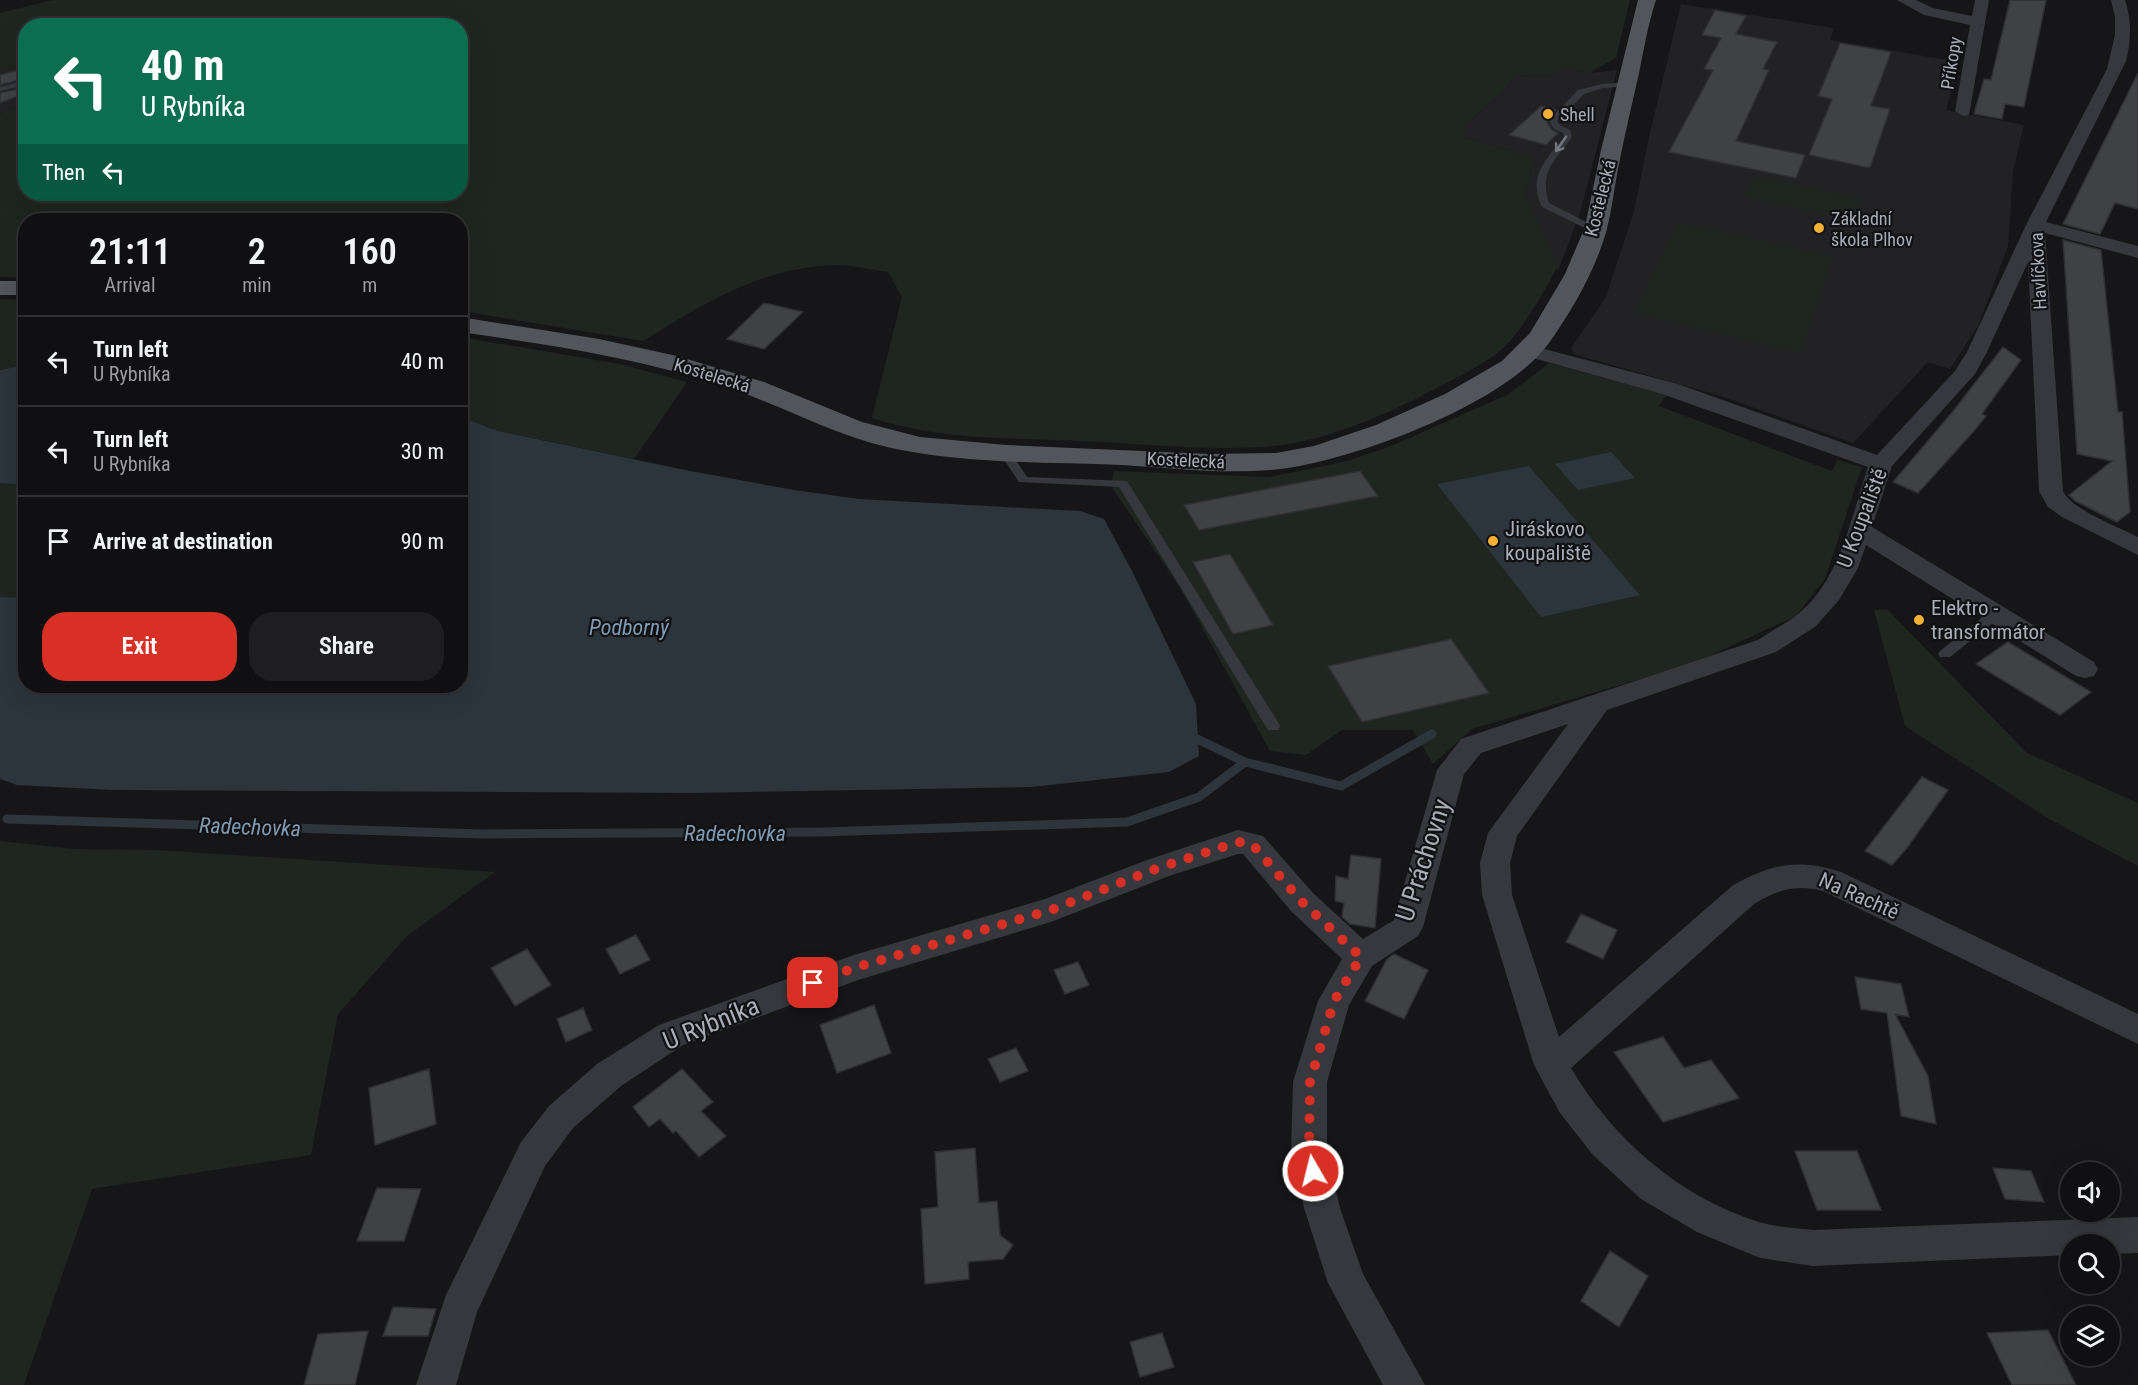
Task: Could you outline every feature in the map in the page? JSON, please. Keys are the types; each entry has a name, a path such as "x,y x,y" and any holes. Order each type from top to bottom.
{"main road":[{"name":"Kostelecká","path":"468,325 672,362 778,396 838,423 877,436 927,446 1005,452 1233,462 1267,462 1300,458 1360,440 1406,421 1498,375 1529,351 1561,303 1578,271 1595,230 1641,18 1647,0"},
{"path":"0,288 18,288"}],"street":[{"name":"Příkopy","path":"1904,0 1929,12 1978,22"},
{"name":"Příkopy","path":"1963,111 1982,0"},
{"name":"Havlíčkova","path":"2118,0 2131,48 2115,69 2035,225 2051,491 2056,502 2070,512 2138,547"},
{"path":"2035,225 2138,252"},
{"name":"U Koupaliště","path":"1597,704 1767,646 1807,620 1830,594 1846,568 1881,464 1964,374 1977,352 2035,225"},
{"path":"1529,351 1670,389 1881,464"},
{"path":"1859,530 2085,669"},
{"path":"1597,704 1503,833 1495,863 1497,895 1551,1065 1572,1101 1605,1144 1654,1187 1710,1220 1760,1240 1813,1248 2138,1235"},
{"name":"U Práchovny","path":"1405,1385 1347,1283 1322,1208 1309,1152 1310,1082 1334,1001 1361,957 1407,927 1450,770 1471,746 1597,704"},
{"name":"U Rybníka","path":"436,1385 459,1308 533,1154 561,1117 609,1075 671,1035 854,968 1051,910 1158,868 1238,842 1252,844 1302,902 1361,957"},
{"name":"Na Rachtě","path":"1551,1065 1743,895 1767,881 1793,874 1810,875 1830,881 2138,1030"}],"lane":[{"path":"0,89 18,84"},
{"path":"1595,230 1545,205 1539,186 1546,166 1568,137 1567,132 1557,127 1553,121 1581,92 1602,86 1628,84"},
{"path":"1005,452 1023,480 1123,484 1273,726"},
{"path":"1945,654 1994,615"}],"shaded area":[{"path":"53,0 1630,0 1616,58 1590,73 1566,69 1551,74 1516,76 1502,93 1465,125 1465,138 1528,155 1533,159 1526,196 1558,266 1529,315 1509,342 1491,358 1470,370 1411,401 1362,423 1311,439 1286,444 1238,448 975,437 923,430 872,418 902,297 888,272 837,265 783,272 735,289 643,341 468,312 468,213 18,213 18,277 0,277 0,114 18,107 18,201 468,201 468,18 18,18 18,67 0,71 0,13"},
{"name":"Základní škola Plhov","path":"1681,4 1834,28 1830,40 1959,62 1946,110 2024,125 2013,171 2008,246 1978,326 1950,369 1928,362 1853,443 1721,396 1573,354 1572,347 1606,297 1634,211"},
{"path":"18,67 18,107 0,114 0,71"},
{"path":"1566,69 1590,73 1617,70 1580,213 1558,271 1526,196 1533,159 1528,155 1465,138 1465,125 1502,93 1516,76 1551,74"},
{"path":"1755,176 1860,198 1852,220 1744,197"},
{"path":"1678,222 1833,256 1801,354 1634,313"},
{"path":"0,299 18,300 18,366 0,370"},
{"path":"468,338 620,364 687,382 634,459 498,431 468,420"},
{"name":"Jiráskovo koupaliště","path":"1549,363 1666,395 1659,406 1832,471 1837,460 1862,467 1825,579 1796,616 1694,663 1472,729 1433,764 1413,730 1342,730 1306,755 1270,751 1181,589 1111,486 1114,471 1270,477 1347,461 1391,446 1509,394"},
{"path":"0,483 18,484 18,598 0,597"},
{"path":"1887,609 2027,753 2138,803 2138,866 2049,819 1905,726 1874,610"},
{"path":"0,841 74,849 156,850 495,872 407,936 338,1014 311,1155 92,1189 24,1385 0,1385"}],"water":[{"path":"18,366 18,484 0,483 0,370"},
{"name":"Podborný","path":"468,420 498,431 794,490 859,499 1080,511 1104,519 1132,571 1196,704 1199,756 1169,772 1032,787 690,793 113,790 17,785 0,779 0,597 18,598 18,693 468,693"},
{"path":"1611,452 1635,478 1578,490 1555,464"},
{"path":"1529,466 1640,595 1541,617 1437,484"}],"building":[{"path":"2010,0 2046,0 2024,107 2005,104 2002,119 1974,114 1984,79 1991,80"},
{"path":"1715,10 1746,16 1736,34 1777,42 1763,69 1769,70 1736,141 1805,155 1796,178 1669,152 1713,70 1704,69 1721,38 1702,35"},
{"path":"1840,43 1891,52 1871,106 1890,109 1870,168 1809,155 1832,99 1818,96"},
{"path":"18,70 18,80 0,85 0,75"},
{"path":"2138,73 2138,209 2115,203 2100,234 2063,224"},
{"path":"18,89 18,96 0,103 0,93"},
{"path":"1541,106 1556,110 1547,122 1552,130 1558,133 1546,145 1509,135"},
{"path":"2063,240 2101,250 2118,412 2122,412 2130,512 2117,522 2075,501 2069,495 2112,461 2077,454"},
{"path":"764,303 803,312 764,349 727,339"},
{"path":"2003,347 2021,360 1982,414 1986,416 1974,431 1918,493 1893,482 1954,410"},
{"path":"1360,471 1378,496 1199,530 1184,505"},
{"path":"1230,554 1273,625 1233,634 1193,562"},
{"path":"1451,639 1489,693 1362,722 1328,666"},
{"path":"2008,642 2091,692 2060,715 1976,664"},
{"path":"1922,777 1948,790 1907,848 1892,865 1865,851"},
{"path":"1351,855 1381,859 1375,928 1350,924 1342,917 1344,903 1335,901 1336,876 1348,879"},
{"path":"1581,914 1617,930 1603,959 1566,942"},
{"path":"636,935 650,960 620,974 606,949"},
{"path":"527,949 551,985 515,1006 491,968"},
{"path":"1394,954 1428,970 1404,1019 1365,1001 1387,959"},
{"path":"1078,962 1089,985 1065,994 1054,970"},
{"path":"1855,977 1901,984 1909,1017 1895,1014 1928,1076 1936,1124 1901,1116 1887,1013 1861,1009"},
{"path":"874,1005 891,1053 837,1073 820,1025"},
{"path":"583,1008 592,1030 566,1042 557,1019"},
{"path":"1663,1037 1684,1068 1711,1060 1739,1098 1663,1122 1614,1052"},
{"path":"1016,1048 1028,1071 1000,1082 988,1059"},
{"path":"429,1069 436,1124 375,1145 369,1088"},
{"path":"682,1069 713,1102 701,1111 726,1136 699,1157 676,1131 673,1133 660,1119 649,1127 633,1107"},
{"path":"975,1148 979,1203 997,1201 1000,1235 1013,1245 1003,1259 968,1262 969,1279 925,1284 921,1209 938,1207 935,1152"},
{"path":"1795,1151 1857,1151 1881,1210 1817,1210"},
{"path":"1993,1168 2031,1171 2044,1202 2005,1199"},
{"path":"377,1188 421,1189 404,1241 357,1241"},
{"path":"1610,1251 1648,1276 1619,1327 1581,1301"},
{"path":"393,1307 436,1309 428,1336 383,1336"},
{"path":"2048,1330 2060,1354 2060,1366 2066,1366 2076,1385 2012,1385 1987,1333"},
{"path":"368,1331 355,1385 304,1385 318,1334"},
{"path":"1162,1333 1174,1367 1140,1377 1130,1342"}],"waterway":[{"path":"1187,734 1245,762"},
{"name":"Radechovka","path":"1245,762 1341,786 1432,734"},
{"name":"Radechovka","path":"7,819 482,834 823,832 1127,822 1199,797 1245,762"}],"place":[{"name":"Shell","path":"1548,114"},
{"name":"Základní škola Plhov","path":"1819,228"},
{"name":"Jiráskovo koupaliště","path":"1493,541"},
{"name":"Elektro - transformátor","path":"1919,620"}],"route":[{"path":"813,983 854,968 1051,910 1207,851 1238,842 1252,844 1302,902 1361,957 1334,1001 1310,1082 1309,1152 1313,1171"}]}
